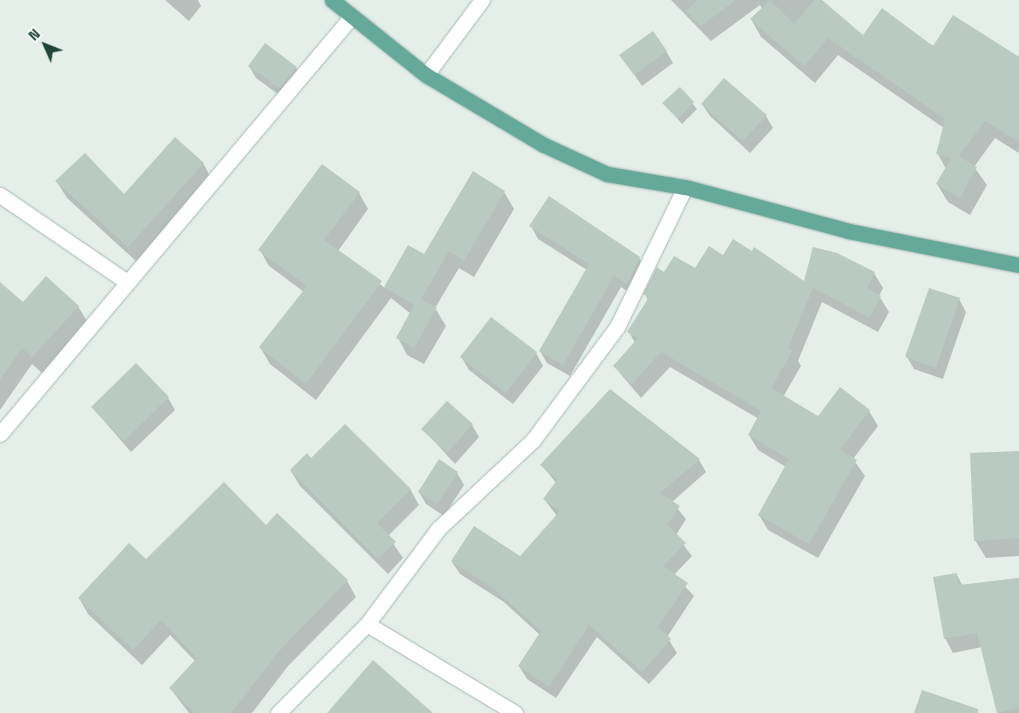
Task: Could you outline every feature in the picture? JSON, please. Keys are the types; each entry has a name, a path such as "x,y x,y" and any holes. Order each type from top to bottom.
{"main road":[{"path":"332,0 426,75 544,145 607,174 685,187 849,231 1019,264"}],"street":[{"path":"426,75 482,0"},
{"path":"0,434 352,16"},
{"path":"278,713 367,624 438,529 533,440 572,388 637,292 685,187"},
{"path":"0,195 128,282"},
{"path":"367,624 515,713"}],"building":[{"path":"698,0 736,0 701,26 686,11"},
{"path":"770,0 794,24 814,0 822,0 863,35 882,8 933,46 953,15 1019,57 1019,142 985,121 959,156 977,167 960,198 936,184 951,158 936,154 945,119 828,38 804,66 750,19"},
{"path":"653,31 667,51 634,75 619,55"},
{"path":"265,43 297,67 279,88 248,66"},
{"path":"724,78 767,115 743,141 701,104"},
{"path":"680,87 694,102 678,119 662,103"},
{"path":"175,137 204,163 128,247 55,181 85,153 124,194"},
{"path":"322,164 360,192 324,240 382,281 306,384 259,347 307,286 258,250"},
{"path":"473,171 505,191 464,261 449,251 421,299 437,308 414,348 396,338 414,305 384,287 408,245 424,254"},
{"path":"549,196 640,257 627,284 614,276 563,365 539,351 589,264 529,226"},
{"path":"733,239 752,251 754,247 804,281 813,247 837,253 875,272 867,288 881,296 870,318 813,288 788,348 793,350 771,388 818,416 840,387 870,410 840,450 857,460 809,544 758,515 789,459 748,435 761,411 661,352 632,384 613,366 638,338 627,332 649,297 643,294 657,267 664,272 674,256 695,268 709,246 723,255"},
{"path":"46,276 79,306 32,357 22,348 0,380 0,282 23,302"},
{"path":"929,288 960,298 936,368 905,357"},
{"path":"491,317 537,352 506,393 460,357"},
{"path":"136,363 169,397 124,441 91,407"},
{"path":"610,389 700,459 660,493 680,506 667,525 686,543 663,566 688,583 658,627 671,639 642,672 589,625 549,687 518,666 541,631 495,590 451,561 474,526 520,556 560,511 543,499 557,480 540,465"},
{"path":"447,401 473,424 447,453 421,429"},
{"path":"345,424 411,489 377,523 396,542 378,559 290,470 307,453 311,458"},
{"path":"1019,451 1019,538 974,541 970,453"},
{"path":"439,459 458,472 437,504 418,492"},
{"path":"224,482 266,525 277,513 348,580 280,650 231,713 195,713 169,688 197,658 161,620 133,650 78,598 129,543 146,559"},
{"path":"957,573 959,585 1019,578 1019,708 997,713 977,633 944,639 933,577"},
{"path":"373,660 433,713 327,713"},
{"path":"922,690 978,709 978,713 914,713"}]}
